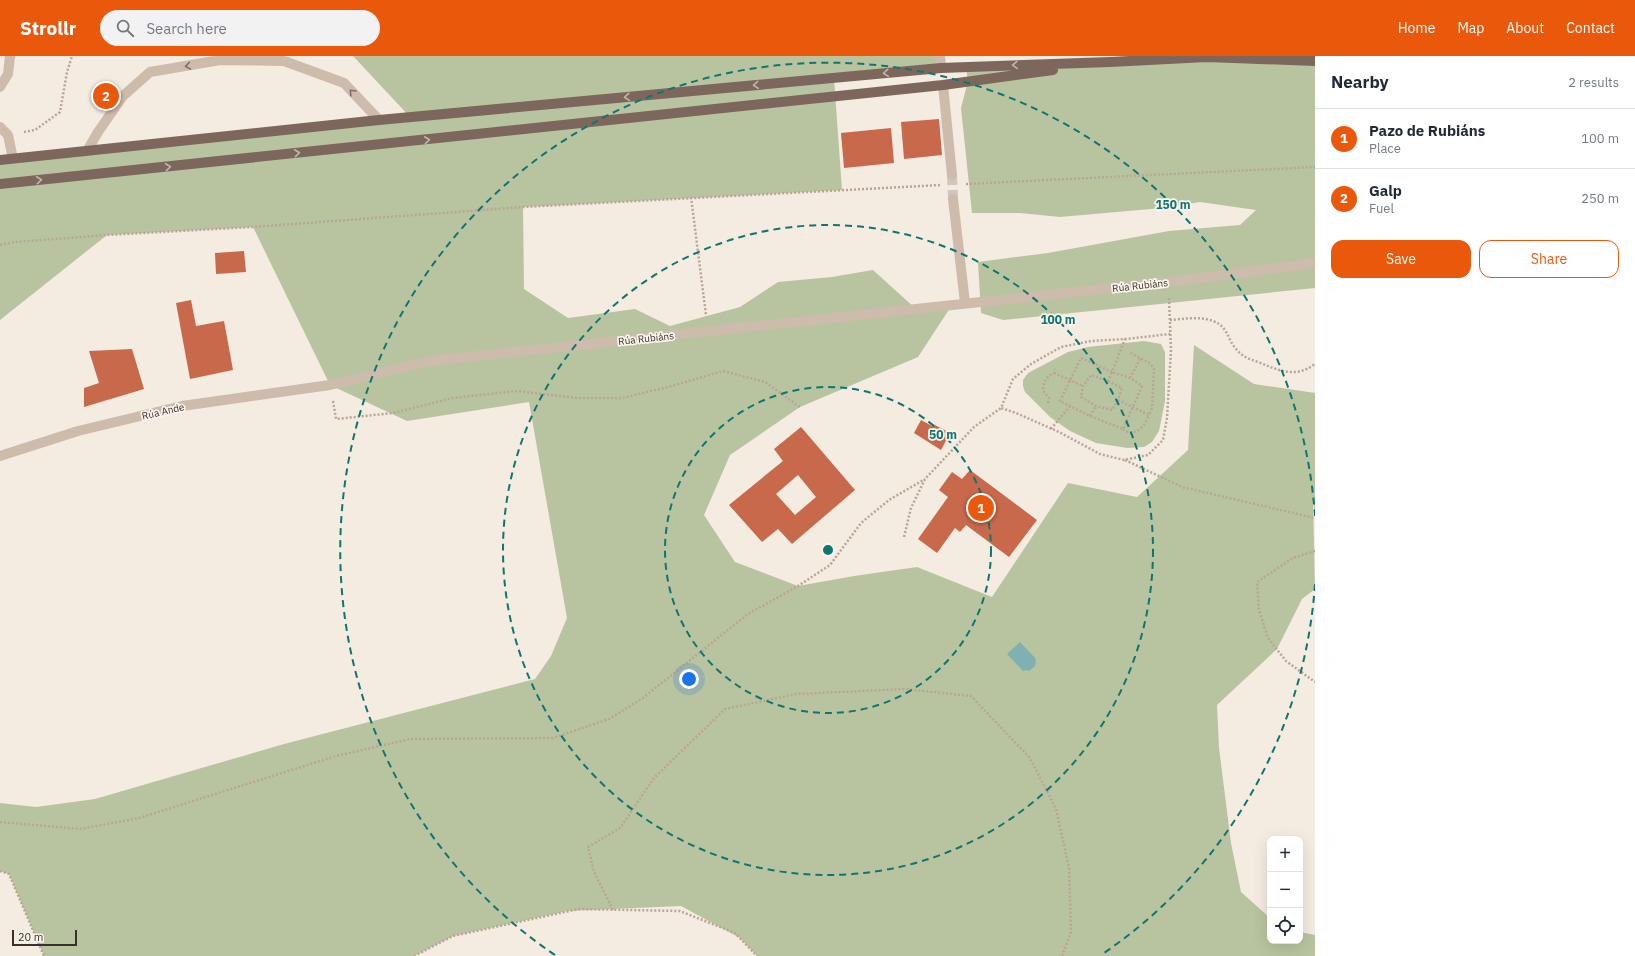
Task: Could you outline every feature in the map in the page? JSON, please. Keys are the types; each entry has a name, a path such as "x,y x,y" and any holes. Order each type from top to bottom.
{"main road":[{"path":"0,160 379,120 941,68 1207,57 1315,61"},
{"path":"0,184 943,84 1110,62"}],"street":[{"path":"0,87 8,74 10,56"},
{"path":"940,56 941,68"},
{"path":"87,151 98,132 123,96 150,72 220,60 284,61 344,83 379,120"},
{"path":"943,84 952,175"},
{"path":"0,127 8,135 12,159"},
{"path":"953,199 965,304"},
{"name":"Rúa Rubiáns","path":"330,385 431,362 1168,282 1315,263"},
{"name":"Rúa Ande","path":"0,456 78,431 182,406 330,385"}],"path":[{"path":"8,135 35,130 60,112 72,56"},
{"path":"959,184 1315,167"},
{"path":"0,245 15,242 107,235 253,227 522,207 944,185"},
{"path":"691,197 708,331"},
{"path":"1124,460 1148,455 1163,440 1167,418 1169,392 1170,320 1168,282"},
{"path":"1170,320 1197,319 1212,321 1225,328 1236,350 1245,358 1274,369 1290,372 1308,369 1315,364"},
{"path":"904,537 911,508 925,479 974,426 1001,408 1013,379 1031,364 1062,347 1091,341 1170,334"},
{"path":"1108,381 1126,339"},
{"path":"1123,429 1142,386 1130,378 1112,372 1081,358 1060,401 1090,416 1130,433 1135,433 1145,424 1152,408 1154,369 1152,364 1140,359 1130,352"},
{"path":"1130,378 1140,359"},
{"path":"1048,403 1049,398 1043,391 1044,382 1054,373 1055,369"},
{"path":"330,385 336,419 393,413 453,398 516,391 577,398 622,398 672,386 723,371 765,382 800,407"},
{"path":"1054,373 1084,386"},
{"path":"1091,375 1108,381 1122,388 1118,400 1112,410 1096,406 1081,397 1084,386 1091,375"},
{"path":"1118,400 1149,415"},
{"path":"1051,429 1070,406"},
{"path":"1090,416 1096,406"},
{"path":"1001,408 1051,429 1100,454 1124,460 1182,487 1315,518"},
{"path":"0,822 80,829 139,818 336,756 410,739 552,738 609,719 643,698 748,614 798,586 830,565 862,524 889,500 925,479"},
{"path":"1315,551 1294,558 1257,582 1259,610 1268,638 1286,661 1315,682"},
{"path":"613,910 594,872 588,847 620,828 654,778 725,709 796,694 905,689 971,696 1030,758 1056,809 1069,868 1071,932 1062,956"},
{"path":"0,871 9,874 44,956"},
{"path":"414,956 453,936 579,909 680,911 735,933 758,956"}],"green space":[{"path":"353,56 939,56 941,68 834,78 842,190 523,207 524,289 568,318 635,309 670,326 740,307 778,282 832,277 873,270 916,309 952,305 918,357 800,407 730,455 704,515 735,562 798,586 917,567 992,597 1068,483 1137,497 1188,450 1194,345 1254,384 1315,393 1315,518 1313,500 1315,589 1302,599 1277,649 1217,705 1219,748 1231,843 1241,892 1267,915 1267,944 1303,944 1303,933 1315,935 1315,956 757,956 740,938 681,906 567,911 453,936 414,956 44,956 9,874 0,871 0,803 36,807 95,799 284,744 535,679 551,656 567,618 529,402 407,421 330,385 253,227 107,235 0,320 0,160 410,117"},
{"path":"1315,61 1315,288 1003,320 981,313 978,262 1048,253 1169,231 1240,225 1256,210 1200,202 1162,208 1060,217 1020,213 972,213 961,108 968,81 966,67 1110,62"},
{"path":"1144,341 1161,344 1165,352 1165,401 1159,431 1152,442 1144,447 1127,448 1096,443 1070,431 1050,417 1025,392 1023,380 1028,373 1068,352 1088,347"}],"water":[{"path":"1020,642 1036,659 1035,666 1029,671 1023,671 1007,654"}],"building":[{"path":"939,119 942,155 904,159 901,122"},
{"path":"891,128 894,163 844,168 841,133"},
{"path":"244,251 246,272 216,274 215,253"},
{"path":"191,300 196,326 224,321 233,370 190,379 176,303"},
{"path":"132,349 144,389 84,407 84,388 99,383 89,351"},
{"path":"921,420 932,426 933,424 950,433 941,450 914,433"},
{"path":"801,427 855,490 792,544 778,529 762,542 729,505 783,461 774,449","holes":["798,475 816,497 795,515 776,494"]},
{"path":"970,470 1037,520 1009,557 966,525 960,532 955,528 937,553 918,539 948,497 939,490 952,472 962,479"}],"tunnel":[{"path":"952,175 953,199"}],"place":[{"name":"Galp","path":"106,96"},
{"name":"Pazo de Rubiáns","path":"981,508"}]}
